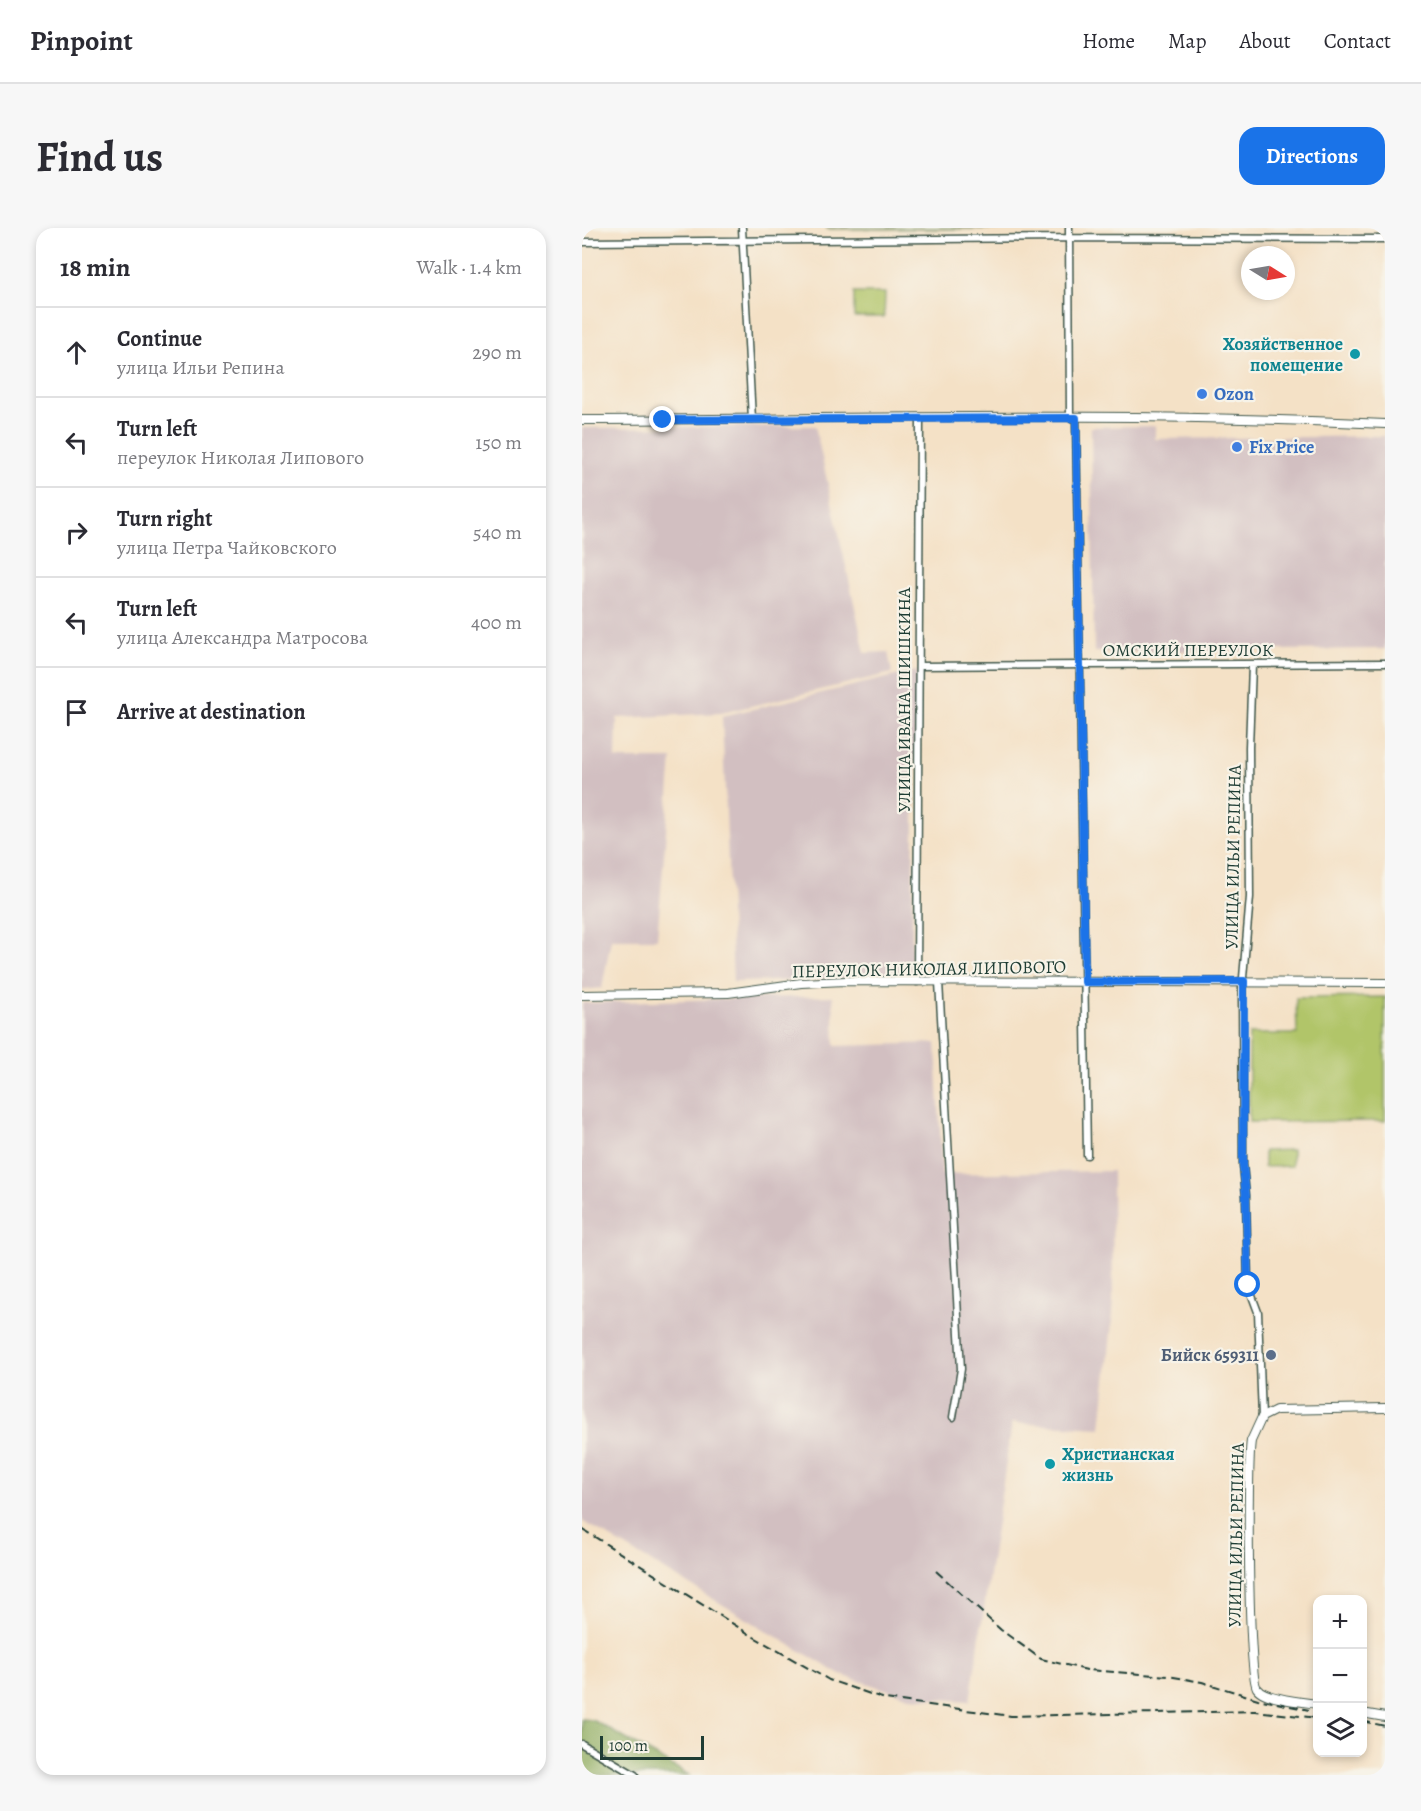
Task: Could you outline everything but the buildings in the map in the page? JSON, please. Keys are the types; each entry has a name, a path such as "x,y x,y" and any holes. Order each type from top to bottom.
{"street":[{"path":"742,228 752,419"},
{"path":"1069,228 1082,666 1081,819 1087,1155"},
{"path":"582,242 1069,238 1385,239"},
{"name":"УЛИЦА ИВАНА ШИШКИНА","path":"917,981 920,418"},
{"path":"582,420 1073,418 1272,419 1385,424"},
{"name":"ОМСКИЙ ПЕРЕУЛОК","path":"919,666 1385,663"},
{"name":"УЛИЦА ИЛЬИ РЕПИНА","path":"1252,665 1249,747 1250,897 1244,981 1243,1165 1248,1285 1258,1312 1262,1417 1253,1432 1249,1461 1251,1664 1252,1678 1258,1689 1272,1696 1313,1703"},
{"name":"ПЕРЕУЛОК НИКОЛАЯ ЛИПОВОГО","path":"582,995 728,993 801,983 917,981 1385,983"},
{"path":"939,982 961,1359 960,1388 953,1417"},
{"path":"1262,1417 1276,1410 1385,1408"},
{"path":"1367,1714 1385,1717"},
{"path":"582,1744 635,1775"}],"shaded area":[{"path":"815,426 865,653 888,652 892,673 721,713 617,718 616,759 672,759 657,939 611,939 602,988 582,990 582,428"},
{"path":"1155,426 1155,439 1385,436 1385,649 1094,652 1091,427"},
{"path":"917,671 911,977 733,982 722,716"},
{"path":"833,996 835,1046 936,1043 942,1174 1112,1171 1113,1313 1101,1428 1012,1423 970,1701 910,1697 841,1675 582,1521 582,1003"}],"green space":[{"path":"1000,228 1000,229 827,229"},
{"path":"854,293 885,293 884,317 854,317"},
{"path":"1385,997 1385,1121 1249,1122 1249,1034 1297,1034 1296,998"},
{"path":"1292,1150 1292,1166 1264,1167 1264,1151"},
{"path":"582,1719 593,1720 689,1775 582,1775"}],"railway":[{"path":"582,1529 754,1637 829,1680 885,1699 1011,1716 1256,1711 1313,1717"},
{"path":"936,1571 1001,1630 1041,1659 1087,1670 1168,1676 1202,1682 1258,1699 1309,1710"},
{"path":"1367,1722 1385,1726"}],"place":[{"name":"Хозяйственное помещение","path":"1355,354"},
{"name":"Ozon","path":"1202,394"},
{"name":"Fix Price","path":"1237,447"},
{"name":"Бийск 659311","path":"1271,1355"},
{"name":"Христианская жизнь","path":"1050,1464"}],"route":[{"path":"663,420 1076,418 1082,666 1081,819 1085,982 1244,981 1242,989 1243,1165 1248,1285"}]}
